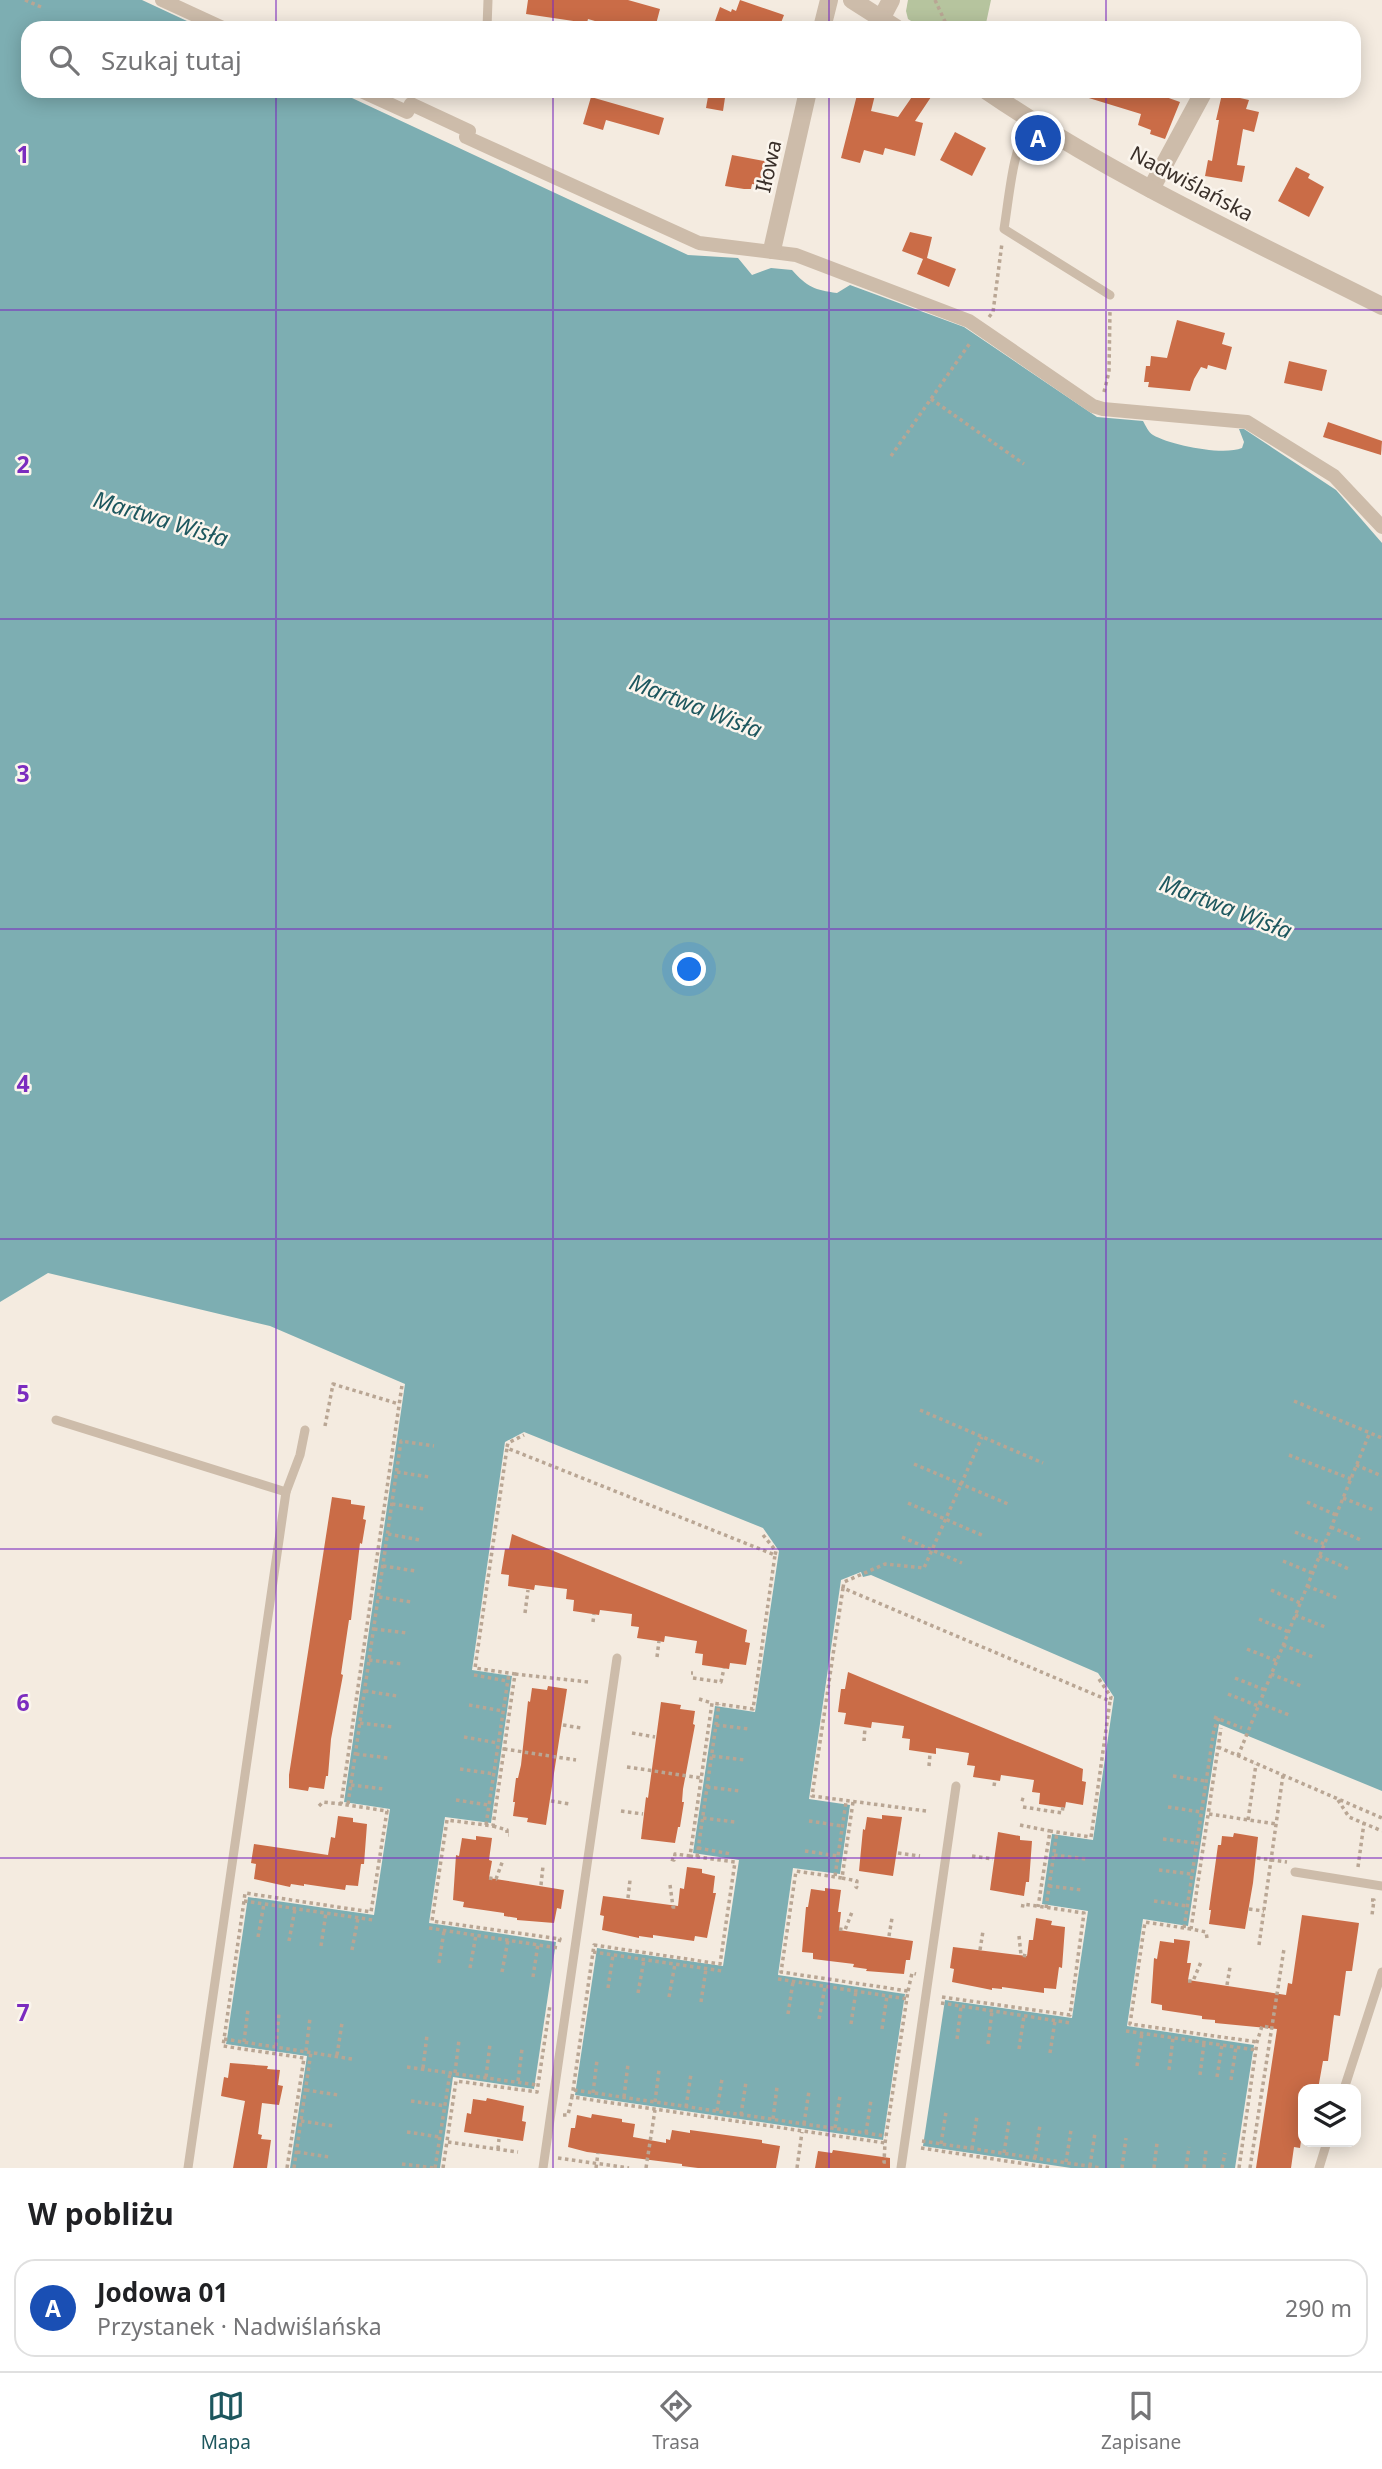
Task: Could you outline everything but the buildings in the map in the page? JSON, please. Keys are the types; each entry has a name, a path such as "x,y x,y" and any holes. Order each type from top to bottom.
{"street":[{"path":"162,0 208,21"},
{"path":"824,21 829,0"},
{"path":"852,0 885,21"},
{"path":"888,21 891,0"},
{"path":"376,98 407,112 411,104 468,131 466,137 699,243 796,255 969,321 1101,408 1247,422 1334,476 1382,527"},
{"name":"Iłowa","path":"772,250 806,98"},
{"name":"Nadwiślańska","path":"998,98 1151,189 1382,306"},
{"path":"1151,189 1200,98"}],"lane":[{"path":"487,21 488,0"},
{"path":"1030,118 1020,137 1015,158 1004,229 1110,295"},
{"path":"56,1420 286,1492"},
{"path":"188,2168 286,1492 300,1455 305,1430"},
{"path":"542,2168 617,1658"},
{"path":"901,2168 956,1786"},
{"path":"1296,1868 1382,1886"},
{"path":"1346,2084 1382,1972"},
{"path":"1319,2168 1325,2147"}],"path":[{"path":"25,0 41,7"},
{"path":"935,0 944,21"},
{"path":"891,456 993,313 1004,229"},
{"path":"1101,408 1109,372 1110,295"},
{"path":"931,399 1024,464"},
{"path":"325,1426 333,1384 399,1404"},
{"path":"341,1804 402,1385"},
{"path":"1294,1401 1382,1437"},
{"path":"920,1410 1043,1463"},
{"path":"1238,1756 1370,1432"},
{"path":"508,1676 475,1668 508,1443 524,1435"},
{"path":"926,1811 861,1801 846,1803 812,1796 843,1588 844,1582 886,1564 924,1568 982,1437"},
{"path":"348,1804 401,1441 434,1446"},
{"path":"507,1448 775,1555"},
{"path":"1289,1455 1351,1479"},
{"path":"914,1464 1008,1504"},
{"path":"1356,1465 1382,1476"},
{"path":"396,1472 429,1477"},
{"path":"1343,1498 1374,1510"},
{"path":"1307,1502 1336,1515"},
{"path":"908,1503 984,1536"},
{"path":"392,1504 425,1508"},
{"path":"1331,1527 1361,1540"},
{"path":"1295,1532 1324,1544"},
{"path":"387,1534 420,1540"},
{"path":"699,1699 719,1706 753,1709 776,1551 763,1535"},
{"path":"902,1537 962,1563"},
{"path":"1319,1556 1349,1569"},
{"path":"1283,1561 1312,1573"},
{"path":"383,1566 416,1571"},
{"path":"1307,1586 1337,1598"},
{"path":"843,1588 1110,1701"},
{"path":"525,1613 528,1590"},
{"path":"1271,1590 1300,1603"},
{"path":"378,1597 411,1602"},
{"path":"593,1622 594,1614"},
{"path":"1295,1615 1325,1628"},
{"path":"1259,1619 1289,1632"},
{"path":"373,1629 407,1633"},
{"path":"657,1657 659,1641"},
{"path":"1283,1645 1313,1657"},
{"path":"1247,1649 1277,1661"},
{"path":"369,1660 402,1664"},
{"path":"692,1675 721,1682 724,1668"},
{"path":"493,1826 515,1674"},
{"path":"474,1675 515,1674 588,1682"},
{"path":"1271,1674 1301,1686"},
{"path":"486,1824 508,1676"},
{"path":"1235,1678 1265,1690"},
{"path":"1020,1825 1091,1837 1111,1697 1099,1679"},
{"path":"364,1691 397,1696"},
{"path":"1228,1694 1289,1715"},
{"path":"690,1856 712,1703"},
{"path":"469,1705 503,1711"},
{"path":"697,1853 719,1706"},
{"path":"1184,1927 1214,1729 1217,1719 1242,1728"},
{"path":"360,1723 393,1727"},
{"path":"716,1723 749,1729"},
{"path":"563,1725 581,1728"},
{"path":"864,1741 865,1727"},
{"path":"1191,1929 1221,1728"},
{"path":"632,1733 655,1737"},
{"path":"464,1737 498,1743"},
{"path":"1218,1747 1382,1818"},
{"path":"504,1749 576,1760"},
{"path":"355,1754 388,1758"},
{"path":"929,1766 930,1754"},
{"path":"712,1756 745,1760"},
{"path":"1248,1820 1256,1764"},
{"path":"627,1767 701,1778"},
{"path":"460,1769 494,1774"},
{"path":"1259,1945 1283,1775"},
{"path":"1172,1776 1206,1781"},
{"path":"350,1786 384,1789"},
{"path":"707,1787 740,1791"},
{"path":"1337,1799 1349,1817 1382,1830"},
{"path":"456,1800 489,1807"},
{"path":"551,1801 570,1804"},
{"path":"287,2168 304,2058 223,2046 246,1901 245,1893 372,1912 387,1811 323,1802 319,1806"},
{"path":"842,1878 853,1802"},
{"path":"835,1875 846,1803"},
{"path":"1023,1807 1062,1813 1063,1807"},
{"path":"1168,1807 1201,1812"},
{"path":"621,1811 643,1814"},
{"path":"1208,1814 1276,1824"},
{"path":"702,1818 735,1822"},
{"path":"509,1835 507,1830 486,1824 447,1820 432,1921 559,1939 556,1961"},
{"path":"809,1821 842,1826"},
{"path":"1358,1872 1364,1823"},
{"path":"1038,1907 1050,1831"},
{"path":"1046,1906 1057,1833"},
{"path":"1163,1839 1196,1843"},
{"path":"805,1852 838,1858"},
{"path":"1054,1852 1086,1859"},
{"path":"568,2112 574,2090 594,1952 593,1943 720,1964 735,1862 697,1853"},
{"path":"898,1853 920,1856"},
{"path":"671,1859 674,1860 675,1854 731,1854"},
{"path":"972,1856 993,1859"},
{"path":"1257,1858 1296,1868"},
{"path":"489,1878 496,1879 503,1860"},
{"path":"541,1885 543,1866"},
{"path":"1159,1870 1192,1874"},
{"path":"858,1888 857,1881 835,1875 796,1871 781,1972 908,1991"},
{"path":"628,1898 630,1880"},
{"path":"670,1885 673,1907 677,1907"},
{"path":"1049,1888 1082,1890"},
{"path":"1362,1899 1374,1900 1372,1915"},
{"path":"246,1901 373,1920"},
{"path":"1154,1901 1187,1908"},
{"path":"258,1937 262,1903"},
{"path":"943,1997 1070,2015 1084,1913 1023,1904 1021,1910"},
{"path":"289,1941 295,1908"},
{"path":"1249,1909 1264,1911"},
{"path":"839,1929 845,1930 852,1912"},
{"path":"321,1946 327,1913"},
{"path":"352,1950 358,1917"},
{"path":"889,1936 892,1918"},
{"path":"1207,1938 1206,1932 1145,1922 1130,2024 1257,2042"},
{"path":"429,1928 557,1947"},
{"path":"439,1963 444,1930"},
{"path":"980,1950 983,1931"},
{"path":"470,1968 476,1935"},
{"path":"1019,1936 1021,1955 1027,1956"},
{"path":"502,1972 508,1940"},
{"path":"533,1977 539,1945"},
{"path":"1250,2168 1284,1949"},
{"path":"594,1952 722,1971"},
{"path":"608,1988 611,1955"},
{"path":"638,1993 644,1960"},
{"path":"1188,1981 1193,1981 1201,1962"},
{"path":"669,1997 675,1964"},
{"path":"1227,1986 1230,1967"},
{"path":"701,2002 706,1969"},
{"path":"885,2158 885,2136 905,1998 912,1976"},
{"path":"778,1979 905,1998"},
{"path":"788,2014 793,1981"},
{"path":"820,2019 825,1986"},
{"path":"851,2024 856,1991"},
{"path":"882,2029 888,1996"},
{"path":"443,2168 456,2081 537,2092 551,2000"},
{"path":"943,2004 1071,2023"},
{"path":"957,2039 960,2006"},
{"path":"243,2042 248,2009"},
{"path":"988,2044 992,2011"},
{"path":"275,2047 279,2013"},
{"path":"1019,2049 1024,2016"},
{"path":"294,2168 305,2090 310,2018"},
{"path":"1050,2053 1055,2020"},
{"path":"337,2056 342,2023"},
{"path":"1239,2168 1255,2050 1262,2026 1272,2028"},
{"path":"1126,2031 1255,2050"},
{"path":"1137,2066 1142,2033"},
{"path":"423,2069 427,2035"},
{"path":"1169,2070 1173,2038"},
{"path":"225,2039 352,2059"},
{"path":"402,2164 435,2168 459,2040"},
{"path":"1200,2075 1204,2043"},
{"path":"486,2078 490,2044"},
{"path":"1217,2077 1222,2045"},
{"path":"1231,2080 1237,2047"},
{"path":"519,2082 522,2049"},
{"path":"591,2093 597,2060"},
{"path":"624,2097 628,2064"},
{"path":"407,2067 536,2085"},
{"path":"655,2102 659,2070"},
{"path":"686,2107 691,2074"},
{"path":"717,2111 722,2079"},
{"path":"741,2115 746,2082"},
{"path":"773,2120 777,2087"},
{"path":"305,2090 338,2095"},
{"path":"574,2090 885,2136"},
{"path":"804,2124 808,2091"},
{"path":"835,2129 840,2096"},
{"path":"572,2097 885,2143"},
{"path":"868,2134 871,2100"},
{"path":"411,2101 445,2106"},
{"path":"646,2168 655,2109"},
{"path":"940,2144 946,2112"},
{"path":"972,2149 977,2116"},
{"path":"1004,2153 1009,2120"},
{"path":"301,2121 334,2126"},
{"path":"1035,2158 1040,2125"},
{"path":"1066,2163 1071,2130"},
{"path":"797,2168 802,2131"},
{"path":"1256,2131 1262,2131"},
{"path":"407,2132 440,2137"},
{"path":"1090,2166 1095,2133"},
{"path":"1122,2168 1126,2138"},
{"path":"498,2149 499,2139"},
{"path":"923,2141 1101,2168"},
{"path":"447,2142 519,2152"},
{"path":"1154,2168 1157,2143"},
{"path":"1186,2168 1189,2147"},
{"path":"920,2148 1052,2168"},
{"path":"1203,2168 1206,2150"},
{"path":"296,2152 329,2157"},
{"path":"597,2166 598,2153"},
{"path":"1222,2168 1225,2153"},
{"path":"554,2157 597,2166 629,2168"},
{"path":"1002,2168 1003,2161"}],"green space":[{"path":"908,0 991,0 986,21 911,21 906,11"}],"water":[{"name":"Martwa Wisła","path":"0,0 142,0 187,21 21,21 21,98 352,98 688,255 738,258 752,275 771,268 792,270 807,284 829,292 837,293 850,285 964,327 1097,417 1143,421 1153,435 1161,439 1184,446 1222,451 1242,448 1244,442 1239,429 1244,429 1336,490 1382,543 1382,1791 1219,1724 1188,1926 1143,1919 1127,2026 1254,2045 1235,2168 1071,2168 923,2146 945,2000 1072,2018 1088,1911 1042,1904 1052,1834 1093,1840 1114,1697 1098,1673 871,1575 863,1577 861,1572 841,1580 809,1799 850,1805 840,1874 793,1868 778,1975 905,1994 883,2140 575,2095 597,1948 723,1966 739,1860 693,1853 715,1706 755,1712 779,1551 763,1528 524,1432 505,1442 472,1670 512,1676 491,1823 445,1817 429,1923 556,1942 534,2089 453,2077 440,2168 290,2168 307,2056 226,2044 248,1897 374,1915 390,1809 344,1802 405,1384 270,1326 48,1273 0,1302"}],"place":[{"name":"Jodowa 01","path":"1038,138"}]}
